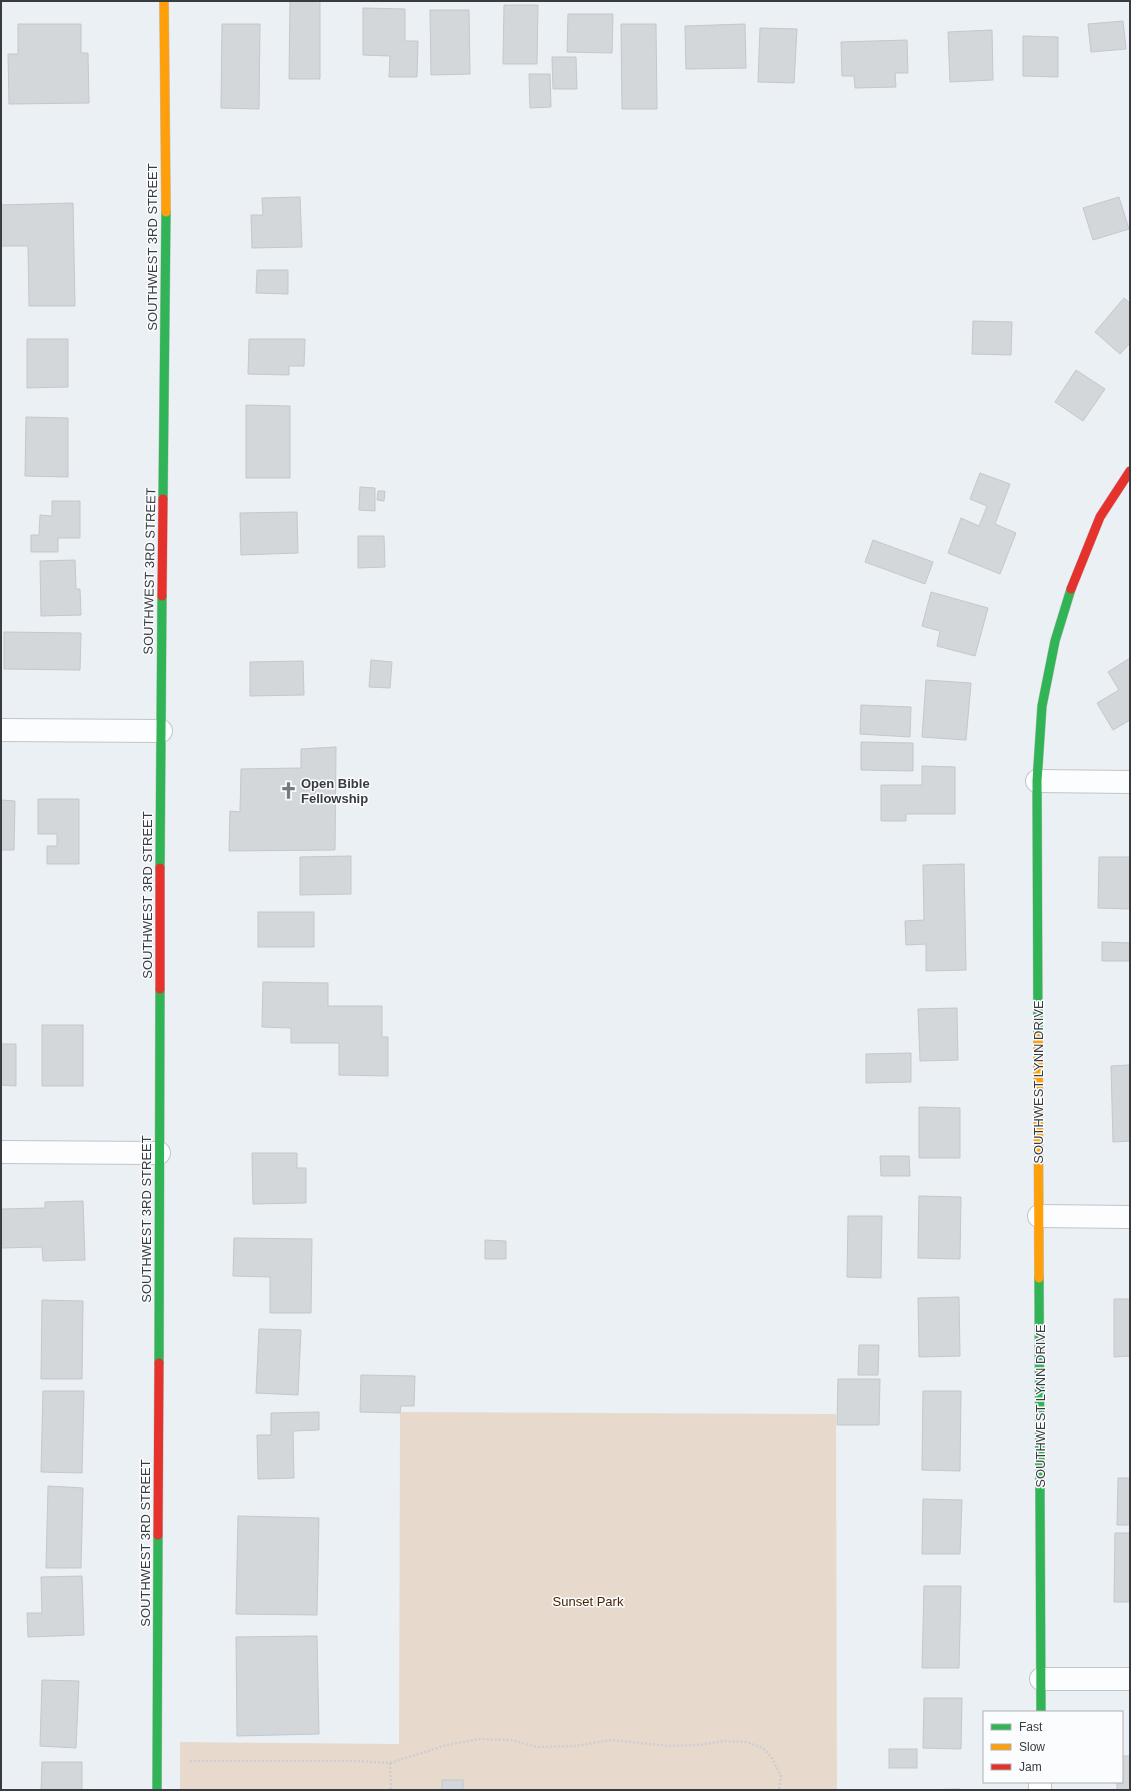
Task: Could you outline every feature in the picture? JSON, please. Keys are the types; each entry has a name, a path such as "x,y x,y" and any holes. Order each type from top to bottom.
{"street":[{"name":"SOUTHWEST 3RD STREET","path":"157,1790 161,732 166,174 164,1"},
{"name":"SOUTHWEST LYNN DRIVE","path":"1041,1711 1037,781 1042,706 1057,634 1074,578 1100,517 1130,471"},
{"path":"1,730 161,732"},
{"path":"1037,781 1130,782"},
{"path":"1,1152 159,1153"},
{"path":"1039,1216 1130,1217"},
{"path":"1041,1678 1130,1679"}],"path":[{"path":"190,1760 356,1761 390,1763 447,1745 480,1739 511,1740 538,1747 575,1746 611,1740 670,1746 698,1745 725,1741 746,1742 763,1748 772,1758 780,1776 779,1790"},
{"path":"390,1763 391,1790"}],"green space":[{"name":"Sunset Park","path":"400,1412 836,1414 837,1790 180,1790 180,1742 399,1744"}],"building":[{"path":"290,1 320,1 320,79 289,79"},
{"path":"504,5 538,5 537,64 503,64"},
{"path":"363,8 405,9 405,41 418,41 417,77 389,77 390,56 363,55"},
{"path":"430,10 469,10 470,74 431,75"},
{"path":"568,14 613,14 612,53 567,52"},
{"path":"1123,21 1126,49 1091,52 1088,24"},
{"path":"18,24 81,24 81,53 88,53 89,103 9,104 8,54 18,54"},
{"path":"222,24 260,24 259,109 221,108"},
{"path":"621,24 656,24 657,109 622,109"},
{"path":"745,24 746,68 686,69 685,26"},
{"path":"760,28 797,29 794,83 758,82"},
{"path":"992,30 993,80 950,82 948,32"},
{"path":"1023,36 1058,37 1058,77 1023,76"},
{"path":"907,40 908,73 895,73 896,87 855,88 854,76 842,76 841,42"},
{"path":"552,57 576,57 577,89 553,89"},
{"path":"529,74 550,74 551,107 530,108"},
{"path":"300,197 302,247 252,248 251,215 263,215 262,198"},
{"path":"1119,197 1129,229 1093,240 1083,208"},
{"path":"73,203 75,306 29,306 28,246 1,246 1,205"},
{"path":"257,270 288,270 288,294 256,293"},
{"path":"1124,298 1130,303 1130,343 1120,354 1095,332"},
{"path":"973,321 1012,322 1011,355 972,354"},
{"path":"27,339 68,339 68,387 27,388"},
{"path":"249,339 305,339 304,366 289,366 289,375 248,374"},
{"path":"1076,370 1105,389 1083,421 1055,402"},
{"path":"246,405 290,406 290,478 246,478"},
{"path":"26,417 68,418 68,477 25,476"},
{"path":"980,473 1010,484 995,524 1016,533 1000,574 948,553 961,518 979,526 987,506 970,499"},
{"path":"360,487 375,488 375,511 359,510"},
{"path":"378,491 385,491 384,501 377,500"},
{"path":"52,501 80,501 80,538 58,538 58,552 31,552 31,535 39,535 40,515 52,516"},
{"path":"297,512 298,553 241,555 240,513"},
{"path":"358,536 384,536 385,567 358,568"},
{"path":"873,540 933,562 925,584 865,562"},
{"path":"75,560 76,589 80,589 81,615 41,616 40,561"},
{"path":"931,592 988,608 975,656 937,646 940,631 922,626"},
{"path":"4,632 81,633 80,670 4,669"},
{"path":"1130,658 1130,720 1113,730 1097,703 1119,690 1108,672"},
{"path":"371,660 392,662 390,688 369,687"},
{"path":"303,661 304,695 250,696 250,662"},
{"path":"926,680 971,683 966,740 922,737"},
{"path":"861,705 911,707 910,737 860,734"},
{"path":"861,742 913,743 913,771 861,770"},
{"name":"Open Bible Fellowship","path":"336,747 335,850 229,851 230,811 240,812 241,769 301,768 301,749"},
{"path":"922,766 955,767 955,814 906,814 906,821 881,821 881,785 922,785"},
{"path":"38,799 79,799 79,864 47,864 47,846 57,846 57,834 38,834"},
{"path":"1,800 15,801 14,850 1,850"},
{"path":"351,856 351,894 300,895 300,857"},
{"path":"1099,857 1130,857 1130,909 1098,908"},
{"path":"964,864 966,970 926,971 926,944 906,945 905,921 924,920 923,865"},
{"path":"258,912 314,912 314,947 258,947"},
{"path":"1102,942 1130,943 1130,961 1102,961"},
{"path":"263,982 328,983 328,1006 382,1006 382,1037 388,1037 388,1076 339,1075 339,1043 291,1043 291,1028 262,1027"},
{"path":"957,1008 958,1060 920,1061 918,1009"},
{"path":"42,1025 83,1025 83,1086 42,1086"},
{"path":"1,1044 16,1044 16,1086 1,1085"},
{"path":"911,1053 911,1082 866,1083 866,1054"},
{"path":"1130,1065 1130,1141 1113,1142 1111,1066"},
{"path":"919,1107 960,1108 960,1158 919,1158"},
{"path":"252,1153 297,1153 297,1168 306,1168 306,1203 253,1204"},
{"path":"880,1156 909,1156 910,1176 881,1176"},
{"path":"919,1196 961,1197 960,1259 918,1258"},
{"path":"83,1201 85,1260 43,1261 42,1247 1,1248 1,1209 45,1208 45,1202"},
{"path":"848,1216 882,1216 881,1278 847,1277"},
{"path":"234,1238 312,1239 311,1313 270,1313 270,1277 233,1276"},
{"path":"485,1240 506,1241 506,1259 485,1259"},
{"path":"959,1297 960,1356 919,1357 918,1298"},
{"path":"1114,1299 1130,1299 1130,1356 1114,1357"},
{"path":"42,1300 83,1301 82,1379 41,1379"},
{"path":"259,1329 301,1330 298,1395 256,1393"},
{"path":"859,1345 879,1345 878,1375 858,1375"},
{"path":"361,1375 415,1376 414,1406 401,1406 400,1413 360,1412"},
{"path":"838,1379 880,1379 879,1425 837,1425"},
{"path":"43,1391 84,1391 82,1473 41,1472"},
{"path":"923,1391 961,1391 960,1471 922,1470"},
{"path":"319,1412 319,1430 293,1431 294,1478 258,1479 257,1435 271,1435 271,1413"},
{"path":"1118,1478 1130,1478 1130,1525 1117,1525"},
{"path":"48,1486 83,1488 81,1568 46,1568"},
{"path":"923,1499 962,1500 960,1554 922,1554"},
{"path":"238,1516 319,1518 317,1615 236,1614"},
{"path":"1115,1533 1130,1533 1130,1602 1114,1602"},
{"path":"82,1576 84,1635 28,1637 27,1613 42,1613 41,1577"},
{"path":"924,1586 961,1586 959,1668 922,1668"},
{"path":"317,1636 319,1734 237,1736 236,1637"},
{"path":"42,1680 79,1681 76,1748 40,1746"},
{"path":"924,1698 962,1698 961,1749 923,1748"},
{"path":"889,1749 917,1749 917,1768 889,1768"},
{"path":"1123,1756 1130,1756 1130,1790 1117,1790 1117,1783 1123,1783"},
{"path":"42,1762 82,1762 82,1790 41,1790"},
{"path":"442,1780 463,1780 463,1790 442,1790"},
{"path":"960,1789 960,1790 920,1790"}],"traffic: fast":[{"path":"163,499 166,212"},
{"path":"1038,1035 1037,781 1042,706 1055,641 1071,589"},
{"path":"160,868 162,596"},
{"path":"159,1363 160,989"},
{"path":"1039,1278 1041,1711"},
{"path":"157,1790 158,1535"}],"traffic: slow":[{"path":"164,1 166,212"},
{"path":"1038,1035 1039,1278"}],"traffic: jam":[{"path":"1071,589 1100,517 1130,471"},
{"path":"162,596 163,499"},
{"path":"160,868 160,989"},
{"path":"158,1535 159,1363"}],"place":[{"name":"Open Bible Fellowship","path":"288,790"}]}
